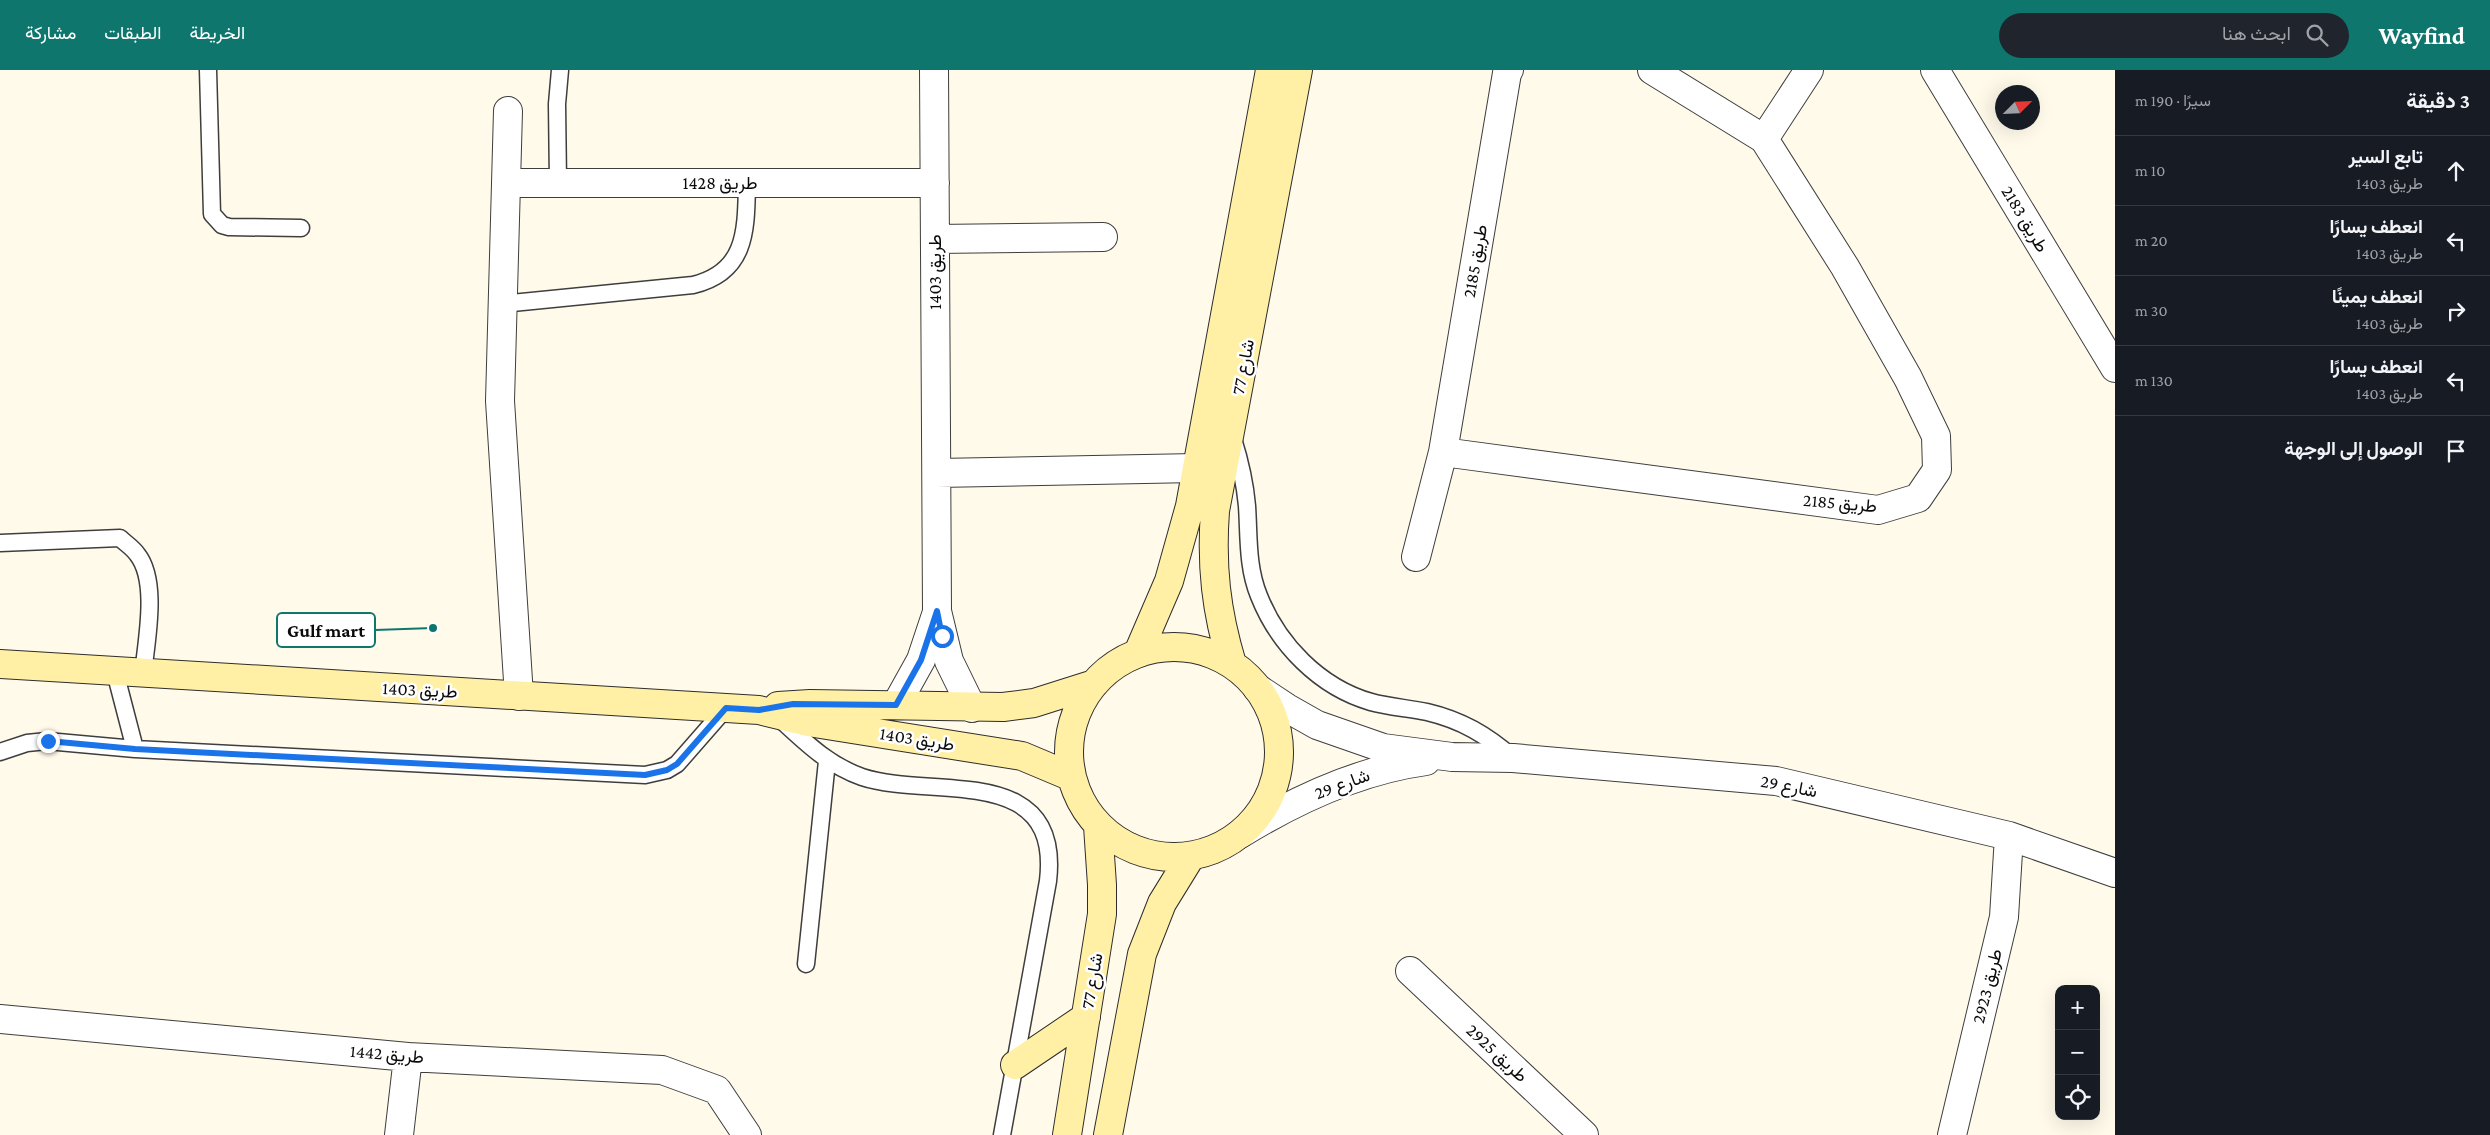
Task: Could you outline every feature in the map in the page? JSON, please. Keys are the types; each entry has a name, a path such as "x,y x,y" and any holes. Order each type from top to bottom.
{"street":[{"name":"طريق 1403","path":"934,70 937,611 949,661 972,708"},
{"name":"شارع 77","path":"1138,653 1168,582 1190,506 1270,70"},
{"name":"شارع 77","path":"1232,664 1221,627 1214,588 1212,550 1214,511 1298,70"},
{"name":"طريق 2185","path":"1416,557 1443,452 1509,70"},
{"name":"طريق 2185","path":"1443,452 1878,510 1918,498 1937,470 1936,436 1908,378 1845,267 1764,138 1652,70"},
{"path":"1764,138 1809,70"},
{"name":"طريق 2183","path":"1935,70 2115,368"},
{"path":"508,111 500,401 519,696"},
{"name":"طريق 1428","path":"506,183 935,183"},
{"path":"935,239 1104,237"},
{"path":"937,473 1196,468"},
{"name":"طريق 1403","path":"896,705 921,660 937,611"},
{"path":"1170,647 1202,650 1232,664 1257,688 1274,716 1280,749 1276,781 1262,810 1240,834 1217,848 1192,856 1166,857 1142,852 1119,841 1098,826 1082,803 1072,777 1069,752 1072,728 1080,704 1094,684 1114,666 1138,653 1170,647"},
{"name":"طريق 1403","path":"0,664 767,712 825,725 996,750 1022,756 1072,777"},
{"name":"طريق 1403","path":"767,712 793,704 972,708 1034,703 1094,684"},
{"name":"شارع 29","path":"1257,688 1287,708 1317,724 1350,738 1392,750 1452,757 1513,758 1776,781 2009,836 2115,872"},
{"name":"شارع 29","path":"1240,834 1273,814 1342,782 1414,762 1452,757"},
{"name":"شارع 77","path":"1066,1135 1102,914 1102,863 1098,826"},
{"name":"طريق 2923","path":"1952,1135 2004,917 2009,836"},
{"path":"1108,1135 1142,954 1162,903 1192,856"},
{"name":"طريق 2925","path":"1410,971 1584,1135"},
{"path":"1015,1065 1086,1017"},
{"name":"طريق 1442","path":"0,1019 408,1056 662,1070 718,1090 747,1135"},
{"path":"399,1135 408,1056"}],"lane":[{"path":"208,70 212,214 222,225 229,227 301,228"},
{"path":"558,183 557,104 560,70"},
{"path":"502,304 708,281 721,274 732,263 739,250 746,219 747,183"},
{"path":"1230,430 1244,480 1250,564 1258,594 1272,623 1290,649 1313,671 1340,689 1370,701 1450,718 1472,728 1494,742 1513,758"},
{"path":"0,543 120,538 138,554 145,568 149,590 142,674"},
{"path":"115,672 135,749"},
{"path":"0,752 27,743 48,741 135,749 645,775 667,770 677,764 726,708"},
{"path":"767,712 828,761 864,778 992,792 1010,799 1026,810 1038,825 1046,843 1050,862 1002,1135"},
{"path":"806,964 828,761"}],"place":[{"name":"Gulf mart","path":"433,628"}],"route":[{"path":"48,741 135,749 645,775 656,774 677,764 726,708 759,710 793,704 896,705 910,683 921,660 937,611 942,636"}]}
